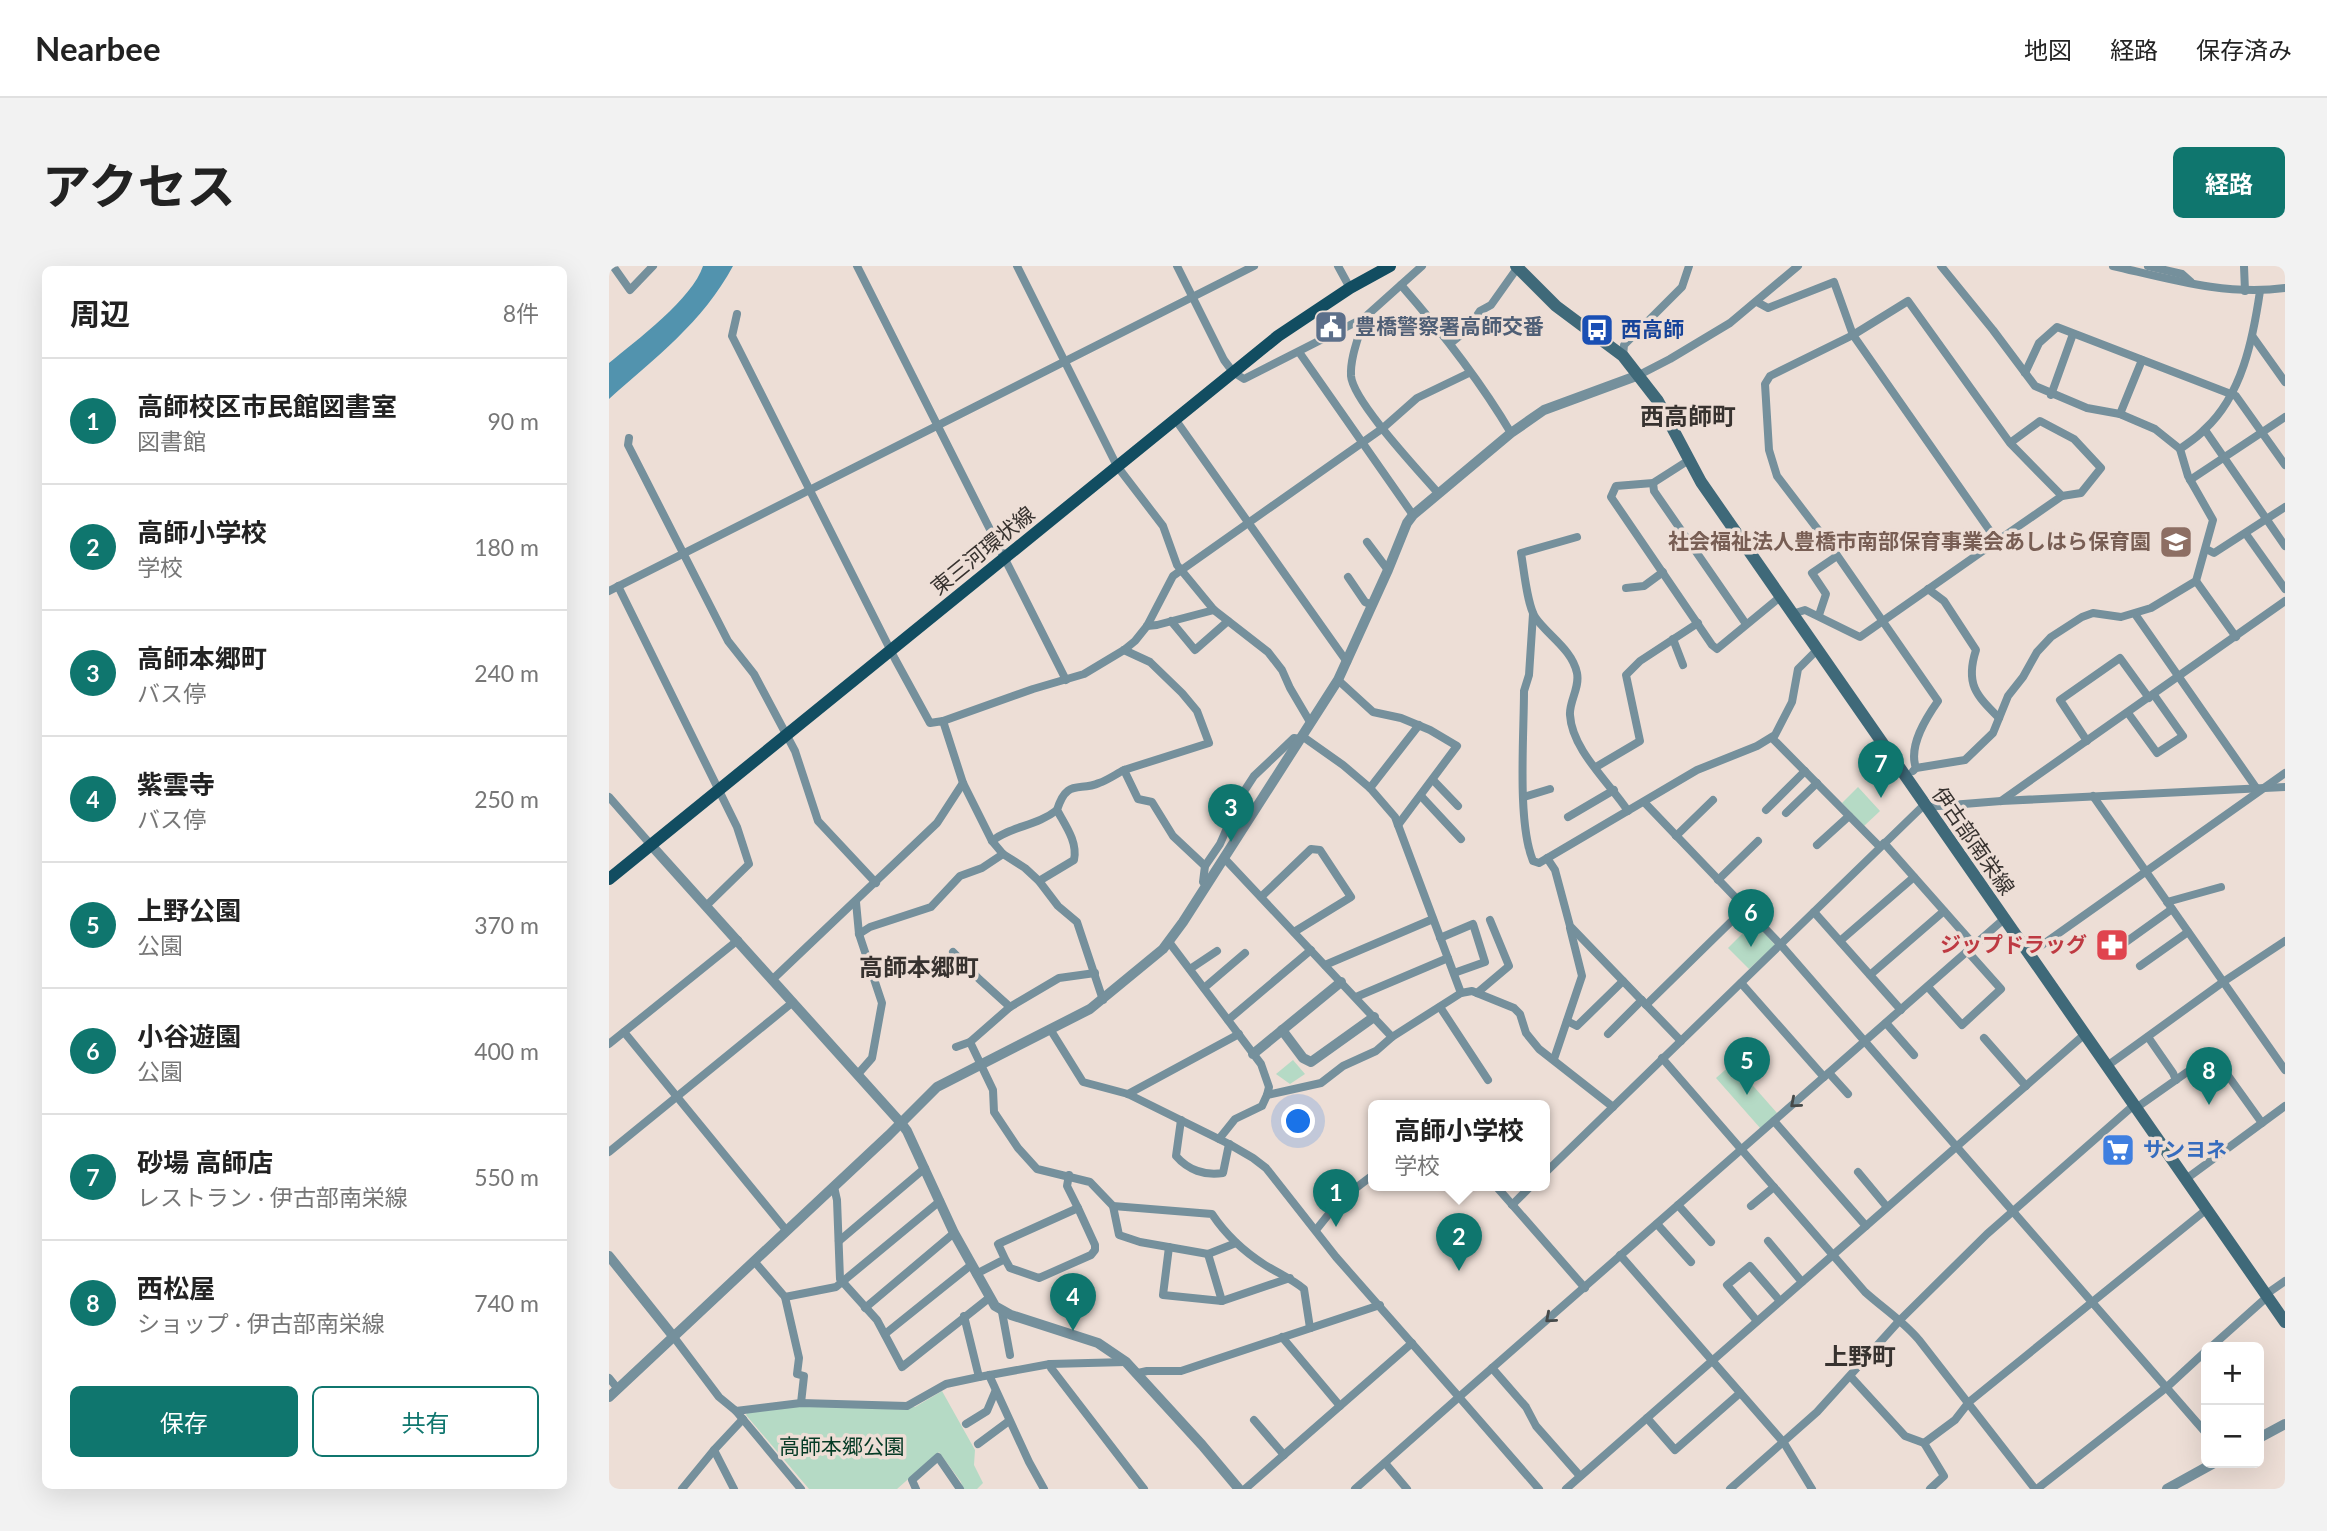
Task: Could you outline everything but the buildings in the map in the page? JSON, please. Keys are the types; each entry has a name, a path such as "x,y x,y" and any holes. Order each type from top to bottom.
{"main road":[{"name":"東三河環状線","path":"609,879 1278,336 1350,288 1391,266"},
{"path":"1517,267 1556,306 1623,356 1639,375"},
{"name":"伊古部南栄線","path":"1639,375 1658,401 1701,482 2285,1322"}],"street":[{"path":"613,266 630,290 653,266"},
{"path":"857,266 1066,680"},
{"path":"1017,266 1117,466 1163,526 1177,565 1214,610 1268,652 1282,670 1310,722"},
{"path":"1177,266 1224,360 1233,372 1244,379 1364,318 1422,266"},
{"path":"609,591 1254,266"},
{"path":"1338,266 1350,288"},
{"path":"1623,356 1624,345 1682,287 1689,266"},
{"path":"609,1397 937,1087 1103,1000 1169,942 1338,680 1407,523 1413,515 1511,433 1544,410 1639,375 1670,359 1730,324 1798,266"},
{"path":"1906,778 1916,768 1965,760 1993,733 2008,695 2023,677 2037,652 2051,637 2081,617 2093,613 2121,617 2151,608 2196,581 2213,520 2190,480 2180,449 2155,429 2120,414 2087,408 2035,386 1941,266"},
{"path":"2113,266 2193,284 2245,291 2285,288"},
{"path":"2148,266 2182,274 2193,284"},
{"path":"2244,266 2245,291"},
{"path":"1451,343 1467,330 1480,312 1491,305 1517,267"},
{"path":"1757,302 1768,308 1834,282 1853,335 1997,541"},
{"path":"1401,285 1451,343 1469,373 1485,388 1511,433"},
{"path":"2180,449 2218,416 2231,393 2253,337 2260,291"},
{"path":"1916,768 1913,756 1927,717 1938,701 1837,555 1777,476 1769,450 1765,384 1770,376 1853,335 1908,301 2010,443 2062,496"},
{"path":"737,314 732,336 930,723 1084,674 1124,650 1147,626 1173,576 1383,428 1417,398 1469,373"},
{"path":"1364,318 1352,359 1351,379 1358,395 1383,428 1438,493"},
{"path":"2025,373 2039,343 2057,327 2236,396 2285,465"},
{"path":"2051,395 2073,334"},
{"path":"2253,337 2285,382"},
{"path":"1299,352 1413,515"},
{"path":"2120,414 2142,360"},
{"path":"2190,480 2285,417"},
{"path":"1175,419 1347,663"},
{"path":"1792,614 1805,610 1860,637 2062,496 2081,493 2101,468 2074,439 2040,421 2010,443"},
{"path":"2205,430 2285,546"},
{"path":"629,438 628,445 727,642 754,674 795,751 818,821 876,883"},
{"path":"1689,460 1653,482 1616,486 1611,497 1717,649 1780,597"},
{"path":"1653,482 1654,491 1746,624"},
{"path":"2206,549 2214,553 2285,508"},
{"path":"2246,534 2285,589"},
{"path":"1577,537 1521,553 1533,614 1529,675 1524,691 1526,844 1533,861 1539,863 1697,770 1757,747 1772,738 1781,727 1792,702 1798,669 1817,650"},
{"path":"1367,542 1388,570"},
{"path":"1819,615 1826,594 1812,573 1837,555"},
{"path":"1626,588 1644,586 1663,572"},
{"path":"1348,577 1365,602 1373,605"},
{"path":"2196,581 2236,637"},
{"path":"618,586 737,827 748,864 706,906"},
{"path":"1928,589 1944,601 1976,650 1971,664 1977,696 1999,718"},
{"path":"2001,801 2285,601"},
{"path":"1147,626 1214,610"},
{"path":"1533,614 1560,643 1577,672 1577,692 1570,712 1578,744 1628,811"},
{"path":"2135,614 2261,789"},
{"path":"1171,621 1195,650 1228,621"},
{"path":"1596,767 1640,741 1626,675 1640,661 1698,623"},
{"path":"1673,639 1683,665"},
{"path":"992,841 1001,834 1044,820 1057,810 1069,790 1077,786 1089,787 1124,770 1209,743 1197,711 1182,693 1150,662 1124,650"},
{"path":"2087,741 2060,700 2120,658 2183,736 2157,753 2128,713"},
{"path":"1338,680 1373,712 1419,725 1457,746 1398,825"},
{"path":"943,721 963,783 992,841 1003,854 1039,881 1058,906 1077,922 1103,1000"},
{"path":"1370,788 1419,725"},
{"path":"1207,885 1202,876 1205,866 1220,844 1241,796 1254,776 1294,738 1301,737 1370,788 1395,817 1461,993"},
{"path":"1772,738 1914,877 1944,911 2001,989 1962,1026 1928,987"},
{"path":"1124,770 1138,799 1151,802 1173,836 1205,866"},
{"path":"1766,810 1805,771"},
{"path":"2028,955 2285,773"},
{"path":"1433,780 1458,806"},
{"path":"773,979 937,823 963,783"},
{"path":"1786,813 1817,783"},
{"path":"1550,1168 1925,806 2285,787"},
{"path":"1524,797 1550,789"},
{"path":"1568,817 1614,790"},
{"path":"1421,796 1461,839"},
{"path":"2093,796 2285,1070"},
{"path":"609,797 901,1123 989,1298 1002,1312 1098,1343 1126,1362 1239,1489"},
{"path":"1676,836 1713,800"},
{"path":"1644,802 1780,944 2201,1427"},
{"path":"1039,881 1074,860 1076,851 1057,810"},
{"path":"1817,845 1849,816"},
{"path":"1718,880 1758,841"},
{"path":"1261,897 1311,849 1320,850 1351,897 1294,932"},
{"path":"859,934 870,927 931,907 960,876 982,869 1003,854"},
{"path":"1224,858 1392,1037"},
{"path":"1547,858 1555,870 1582,976 1554,1059"},
{"path":"1840,941 1914,877"},
{"path":"2119,947 2170,906 2221,887"},
{"path":"856,902 859,934 882,1003 873,1058 858,1074"},
{"path":"1608,1034 1745,908"},
{"path":"1870,975 1944,911"},
{"path":"1814,912 1901,1010"},
{"path":"1325,965 1433,919"},
{"path":"1361,1487 1459,1396 2004,919"},
{"path":"1477,993 1509,966 1490,920"},
{"path":"1440,938 1472,924 1485,962 1454,973"},
{"path":"1570,926 1681,1041"},
{"path":"2140,965 2188,932"},
{"path":"609,1044 738,940"},
{"path":"1169,942 1266,1074 1269,1087 1262,1106 1235,1119 1219,1139"},
{"path":"2107,1066 2223,982 2285,942"},
{"path":"1228,1020 1311,950"},
{"path":"1189,969 1217,951"},
{"path":"953,952 1010,1007"},
{"path":"1204,988 1245,953"},
{"path":"1356,997 1448,958"},
{"path":"956,1047 970,1042 1010,1007 1059,978 1095,973"},
{"path":"1567,1021 1577,1026 1623,981"},
{"path":"1253,1054 1341,982"},
{"path":"1741,983 1848,1094"},
{"path":"1267,1095 1321,1083 1343,1066 1376,1051 1392,1037 1461,993 1472,991 1514,1008 1520,1014 1526,1033 1539,1049 1613,1107"},
{"path":"609,1152 793,1002"},
{"path":"1440,1007 1488,1080"},
{"path":"1282,1030 1303,1058 1311,1062 1374,1017"},
{"path":"1886,1023 1914,1055"},
{"path":"1050,1029 1083,1082 1128,1094 1229,1144 1266,1168 1336,1257 1539,1489"},
{"path":"624,1032 786,1230"},
{"path":"1128,1094 1239,1034"},
{"path":"1566,1489 2085,1034"},
{"path":"2148,1037 2176,1080"},
{"path":"1984,1038 2026,1086"},
{"path":"970,1042 993,1090 994,1112 1017,1148 1037,1169 1090,1182 1113,1206 1119,1235 1208,1254 1235,1243"},
{"path":"1662,1058 1865,1292 1895,1319 1900,1320 1919,1340 2036,1489 2167,1387 2201,1356"},
{"path":"1730,1489 1784,1443 1850,1377 1900,1320 2013,1211 2135,1107 2190,1070"},
{"path":"2224,1070 2262,1123"},
{"path":"2186,1179 2285,1107"},
{"path":"1181,1120 1176,1156 1202,1174 1223,1172 1229,1144"},
{"path":"1774,1121 1865,1226"},
{"path":"839,1241 925,1168"},
{"path":"1858,1172 1887,1207"},
{"path":"1069,1175 1067,1186 1095,1245 1095,1250 1091,1255 1039,1278 1010,1268 998,1244 1077,1208"},
{"path":"1316,1230 1340,1200 1368,1179"},
{"path":"834,1187 837,1200 840,1279 877,1320 902,1367 989,1298"},
{"path":"1751,1206 1774,1187"},
{"path":"1500,1191 1585,1288"},
{"path":"1511,1205 1526,1191"},
{"path":"785,1297 836,1287 940,1200"},
{"path":"1678,1205 1711,1242"},
{"path":"1113,1206 1212,1214 1235,1243 1304,1289 1310,1328"},
{"path":"1924,1443 1955,1420 1969,1402 2207,1209"},
{"path":"1657,1224 1691,1262"},
{"path":"865,1307 954,1233"},
{"path":"1767,1241 1802,1282"},
{"path":"1169,1247 1163,1295 1222,1301 1290,1278"},
{"path":"1208,1254 1222,1301"},
{"path":"1620,1255 1784,1443 1812,1489"},
{"path":"609,1256 719,1397 736,1411 801,1489"},
{"path":"885,1334 974,1270 1005,1259"},
{"path":"754,1261 785,1297 799,1358 797,1374 804,1376 801,1403"},
{"path":"1757,1321 1727,1285 1750,1266 1780,1301"},
{"path":"2216,1342 2285,1281"},
{"path":"1138,1373 1181,1371 1380,1305"},
{"path":"1002,1312 1010,1355"},
{"path":"964,1316 978,1377"},
{"path":"1282,1337 1340,1406"},
{"path":"1245,1489 1412,1343"},
{"path":"736,1411 801,1403 907,1406 946,1384 978,1377 1050,1364 1126,1362"},
{"path":"1050,1364 1144,1489"},
{"path":"1492,1368 1526,1407 1536,1426 1580,1476"},
{"path":"989,1375 1044,1489"},
{"path":"1850,1377 1906,1436 1924,1443 1944,1476 1930,1489"},
{"path":"609,1378 618,1389"},
{"path":"965,1424 987,1411 995,1392"},
{"path":"1647,1418 1675,1450 1741,1393"},
{"path":"682,1489 743,1419"},
{"path":"1254,1420 1284,1455"},
{"path":"978,1444 1009,1421"},
{"path":"2264,1435 2285,1424"},
{"path":"714,1450 734,1489"},
{"path":"916,1489 912,1480 938,1457 960,1489"},
{"path":"1385,1463 1408,1489"},
{"path":"2167,1489 2187,1484 2208,1468"}],"green space":[{"path":"1858,787 1880,811 1864,826 1842,803"},
{"path":"1754,922 1775,945 1749,969 1728,948"},
{"path":"1293,1060 1305,1074 1290,1084 1276,1074"},
{"path":"1733,1063 1777,1113 1761,1129 1716,1078"},
{"name":"高師本郷公園","path":"942,1391 975,1450 974,1465 983,1483 977,1489 963,1489 961,1482 939,1452 897,1489 809,1489 746,1415 799,1406 915,1407"}],"water":[{"path":"703,266 733,266 693,322 609,399 609,363 676,305 688,292"}],"place":[{"name":"豊橋警察署高師交番","path":"1331,327"},
{"name":"西高師","path":"1597,330"},
{"name":"社会福祉法人豊橋市南部保育事業会あしはら保育園","path":"2176,542"},
{"name":"砂場 高師店","path":"1881,798"},
{"name":"高師本郷町","path":"1231,842"},
{"name":"ジップドラッグ","path":"2112,945"},
{"name":"小谷遊園","path":"1751,947"},
{"name":"上野公園","path":"1747,1095"},
{"name":"西松屋","path":"2209,1105"},
{"name":"サンヨネ","path":"2118,1150"},
{"name":"高師校区市民館図書室","path":"1336,1227"},
{"name":"高師小学校","path":"1459,1271"},
{"name":"紫雲寺","path":"1073,1331"}],"district":[{"name":"西高師町","path":"1688,417"},
{"name":"高師本郷町","path":"919,968"},
{"name":"上野町","path":"1860,1357"}]}
